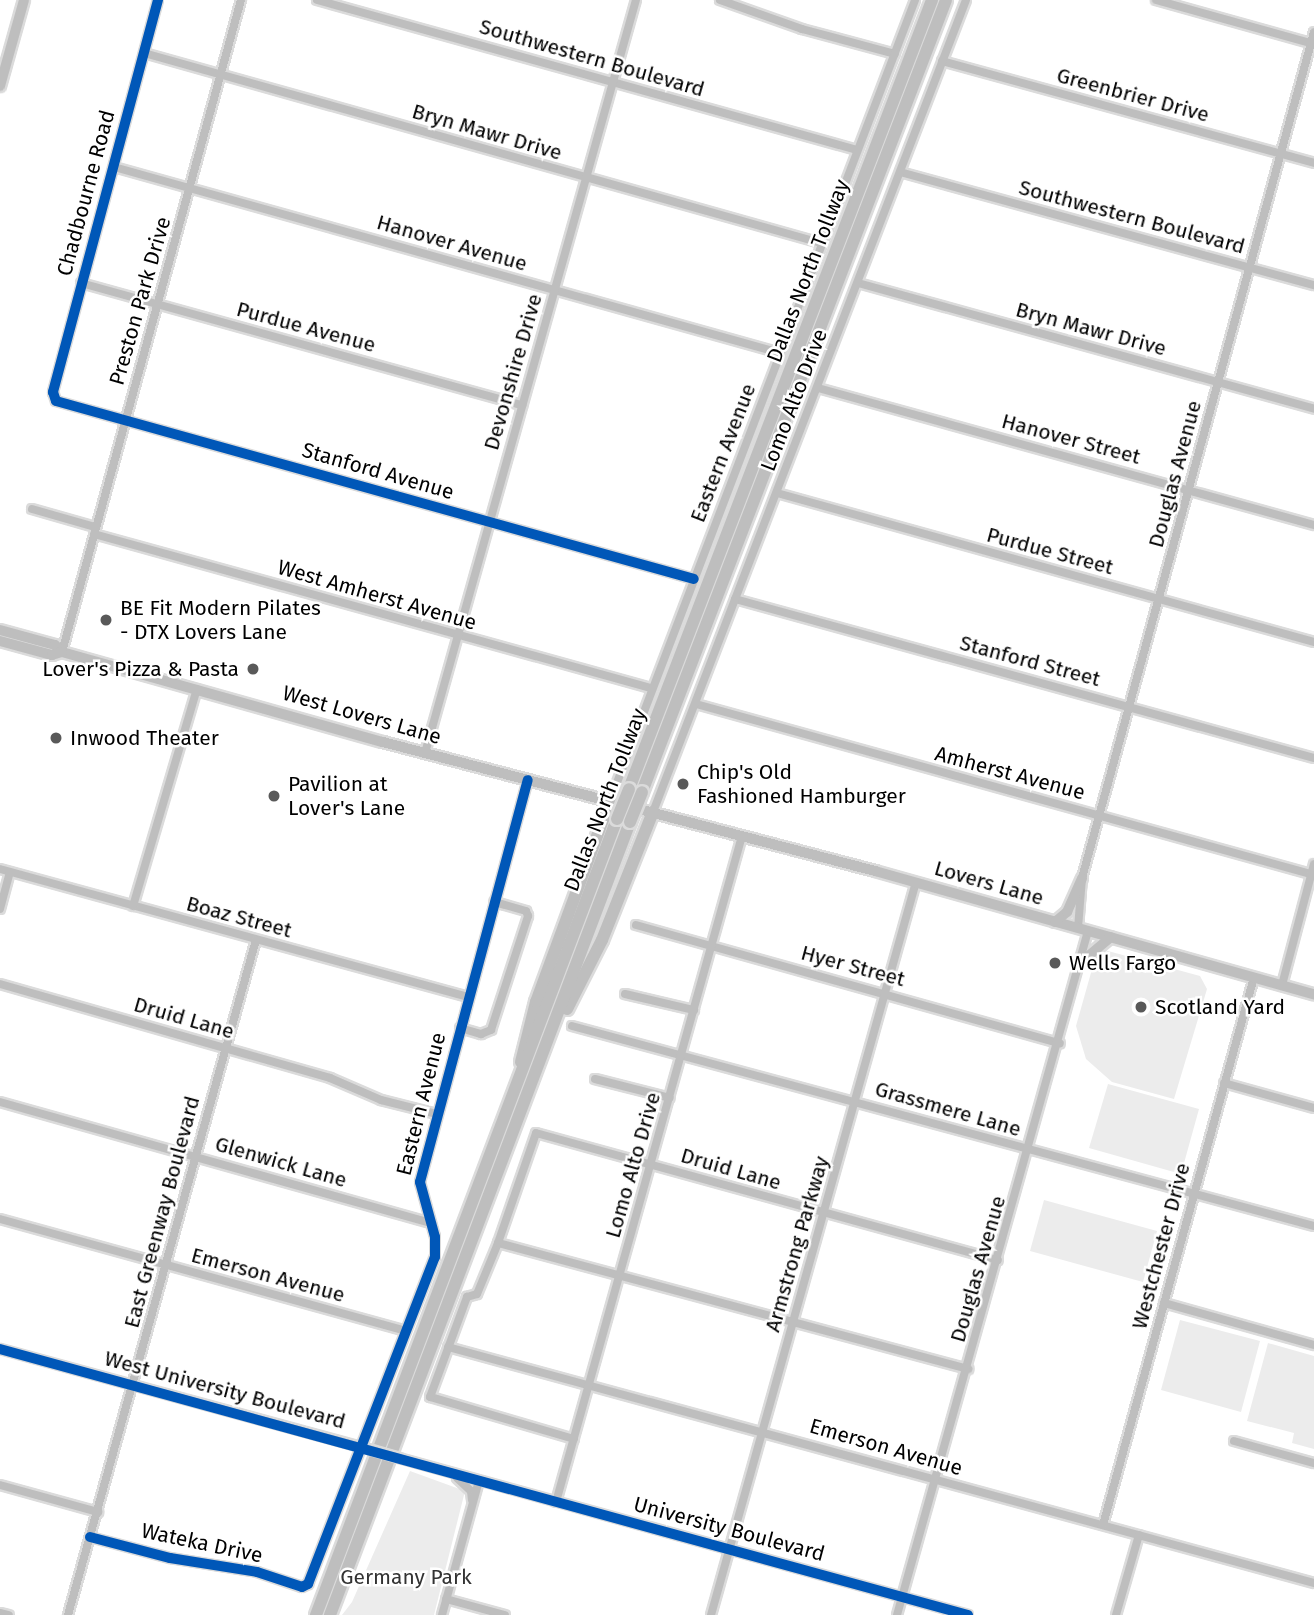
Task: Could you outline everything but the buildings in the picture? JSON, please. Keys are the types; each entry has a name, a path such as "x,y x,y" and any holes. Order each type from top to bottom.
{"highway":[{"name":"Dallas North Tollway","path":"636,791 932,0"},
{"name":"Dallas North Tollway","path":"316,1615 519,1081 636,791 946,0"},
{"path":"519,1081 536,1002 610,801"},
{"path":"554,1026 573,1000 602,940 653,812"},
{"name":"Dallas North Tollway","path":"330,1615 554,1026 624,821"}],"main road":[{"path":"0,62 18,0"},
{"path":"0,86 24,0"},
{"name":"West Lovers Lane","path":"0,630 55,645 62,652 425,753 653,812"},
{"name":"West Lovers Lane","path":"0,641 52,655 62,652"},
{"name":"Lovers Lane","path":"653,812 1314,994"},
{"path":"1055,922 1067,912 1083,878"},
{"path":"1080,963 1111,937"}],"street":[{"name":"Chadbourne Road","path":"53,397 158,0"},
{"name":"Preston Park Drive","path":"62,652 241,0"},
{"name":"Southwestern Boulevard","path":"317,0 857,150"},
{"name":"Devonshire Drive","path":"425,753 636,0"},
{"path":"720,0 824,36 895,54"},
{"name":"Eastern Avenue","path":"610,801 915,0"},
{"name":"Lomo Alto Drive","path":"653,812 966,0"},
{"path":"1156,0 1312,43"},
{"name":"Douglas Avenue","path":"897,1615 1060,1043 1080,963 1083,878 1314,32"},
{"name":"Bryn Mawr Drive","path":"144,53 821,243"},
{"name":"Greenbrier Drive","path":"942,61 1314,163"},
{"name":"Hanover Avenue","path":"114,167 780,353"},
{"name":"Southwestern Boulevard","path":"900,172 1314,285"},
{"name":"Purdue Avenue","path":"81,283 522,405"},
{"name":"Bryn Mawr Drive","path":"858,283 1314,409"},
{"name":"Hanover Street","path":"818,388 1314,524"},
{"name":"Stanford Avenue","path":"53,397 124,420 694,579"},
{"name":"Purdue Street","path":"777,493 1314,642"},
{"name":"West Amherst Avenue","path":"32,509 94,530 457,635 651,688"},
{"name":"Stanford Street","path":"736,599 1314,758"},
{"path":"133,906 197,689"},
{"name":"Amherst Avenue","path":"696,704 1313,875"},
{"name":"Eastern Avenue","path":"306,1587 365,1448 435,1257 430,1223 419,1189 527,780"},
{"name":"Lomo Alto Drive","path":"556,1502 742,836"},
{"path":"1282,985 1314,864"},
{"name":"Boaz Street","path":"0,869 468,997"},
{"path":"0,909 10,872"},
{"name":"Armstrong Parkway","path":"711,1615 916,883"},
{"path":"460,1027 481,1034 492,1030 528,916 526,911 494,902"},
{"name":"Hyer Street","path":"636,925 1060,1043"},
{"name":"East Greenway Boulevard","path":"68,1615 256,940"},
{"name":"Westchester Drive","path":"1103,1525 1254,977"},
{"name":"Druid Lane","path":"0,984 330,1078 381,1100 437,1114"},
{"path":"625,994 694,1010"},
{"name":"Grassmere Lane","path":"572,1026 1314,1226"},
{"path":"595,1079 670,1098"},
{"path":"1224,1083 1314,1108"},
{"name":"Glenwick Lane","path":"0,1102 430,1223"},
{"name":"Druid Lane","path":"498,1243 536,1133 998,1260"},
{"name":"Emerson Avenue","path":"0,1219 406,1331"},
{"path":"574,1438 433,1399 430,1392 467,1297 477,1294 498,1243 968,1369"},
{"path":"1164,1303 1314,1345"},
{"name":"Emerson Avenue","path":"448,1347 1314,1583"},
{"name":"West University Boulevard","path":"0,1349 479,1481"},
{"path":"1234,1441 1314,1463"},
{"path":"448,1472 471,1490 472,1504"},
{"path":"442,1615 479,1481"},
{"name":"University Boulevard","path":"479,1481 968,1615"},
{"path":"0,1485 98,1511"},
{"path":"1116,1615 1139,1535"},
{"name":"Wateka Drive","path":"90,1537 306,1587"},
{"path":"446,1599 505,1615"},
{"path":"0,1613 9,1615"}],"green space":[{"name":"Scotland Yard","path":"1108,951 1200,976 1207,989 1174,1099 1112,1082 1086,1059 1076,1026 1096,955"},
{"path":"1108,1084 1199,1109 1181,1174 1089,1148"},
{"path":"1044,1200 1157,1231 1143,1282 1030,1251"},
{"path":"1180,1320 1260,1341 1241,1412 1161,1390"},
{"path":"1268,1343 1314,1356 1314,1449 1292,1443 1294,1433 1247,1421"},
{"name":"Germany Park","path":"410,1471 465,1491 434,1615 342,1615 352,1602"}],"cycle path":[{"path":"158,0 53,392 56,401 694,579"},
{"path":"90,1537 170,1558 257,1572 302,1587 308,1584 435,1257 435,1237 420,1182 528,780"},
{"path":"0,1349 968,1615"}],"place":[{"name":"BE Fit Modern Pilates - DTX Lovers Lane","path":"106,620"},
{"name":"Lover's Pizza & Pasta","path":"253,669"},
{"name":"Inwood Theater","path":"56,738"},
{"name":"Chip's Old Fashioned Hamburger","path":"683,784"},
{"name":"Pavilion at Lover's Lane","path":"274,796"},
{"name":"Wells Fargo","path":"1055,963"},
{"name":"Scotland Yard","path":"1141,1007"}]}
